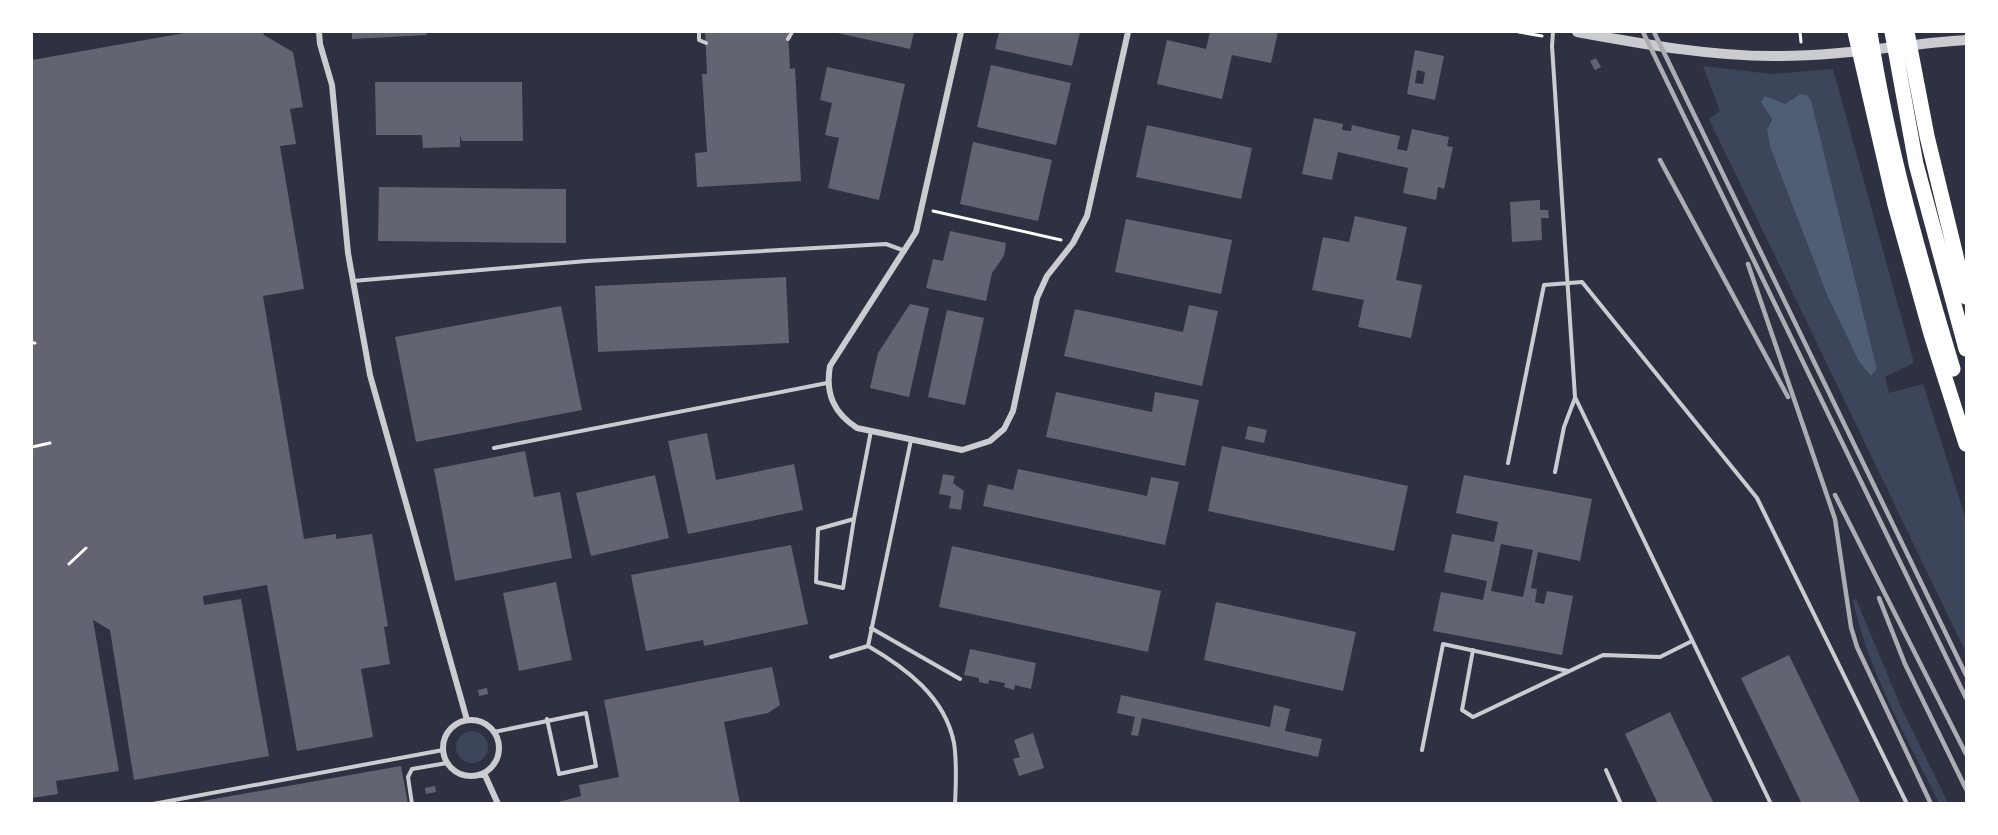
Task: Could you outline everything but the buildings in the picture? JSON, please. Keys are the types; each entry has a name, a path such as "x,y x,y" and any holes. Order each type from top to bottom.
{"highway":[{"path":"1899,32 1916,164 1966,349"},
{"path":"1863,34 1895,205 1931,334 1966,444"},
{"path":"1904,59 1966,297"},
{"path":"1868,63 1930,293 1966,413"}],"street":[{"path":"319,32 320,44 332,86 337,151 353,280 376,402 467,720"},
{"path":"961,32 916,232 906,252 830,366 827,383 833,405 843,419 857,428 962,450 990,441 1004,429 1014,411 1036,298 1047,276 1073,243 1087,216 1128,32"},
{"path":"1577,32 1713,52 1781,56 1966,40"},
{"path":"467,720 482,722 494,732 499,750 492,767 484,773 476,776 459,774 447,763 443,750 446,734 459,723 467,720"},
{"path":"484,773 498,804"}],"lane":[{"path":"699,32 699,39 705,43"},
{"path":"788,39 792,32"},
{"path":"1554,32 1552,46 1565,283 1575,397 1771,804"},
{"path":"353,280 587,261 874,244 886,244 906,252"},
{"path":"1508,463 1544,285 1582,282 1757,498 1907,804"},
{"path":"494,447 827,383"},
{"path":"1556,472 1564,427 1575,397"},
{"path":"854,519 818,529 816,582 843,588 871,431"},
{"path":"868,646 911,440"},
{"path":"871,628 960,679"},
{"path":"1473,650 1462,710 1473,717 1603,655 1660,657 1692,641"},
{"path":"1422,750 1443,644 1568,671"},
{"path":"831,657 868,646 916,677 939,708 954,743 955,804"},
{"path":"494,732 547,719 586,713 596,766 559,774 547,719"},
{"path":"153,804 443,750"},
{"path":"412,804 408,777 412,769 447,763"},
{"path":"1606,770 1621,804"}],"path":[{"path":"923,208 1073,243"},
{"path":"32,447 50,444"},
{"path":"69,564 86,548"}],"shaded area":[{"path":"1703,66 1772,74 1833,69 1914,363 1885,377 1889,393 1923,384 1966,519 1966,653 1709,119 1720,111","holes":["1800,94 1811,100 1877,369 1871,376 1859,362 1827,295 1770,147 1767,129 1778,103 1785,104"]},
{"path":"1800,94 1807,95 1811,100 1877,369 1871,376 1859,362 1827,295 1770,147 1767,129 1772,119 1761,102 1765,96 1785,104"},
{"path":"1856,599 1901,707 1948,803 1939,803 1878,678 1860,626 1853,600"},
{"path":"472,731 483,736 488,747 483,758 472,763 461,758 456,747 461,736"}],"railway":[{"path":"1643,32 1966,698"},
{"path":"1654,32 1966,675"},
{"path":"1660,160 1788,397"},
{"path":"1748,264 1835,519 1851,627 1857,647 1931,804"},
{"path":"1835,495 1966,754"},
{"path":"1879,598 1905,664 1966,789"}]}
